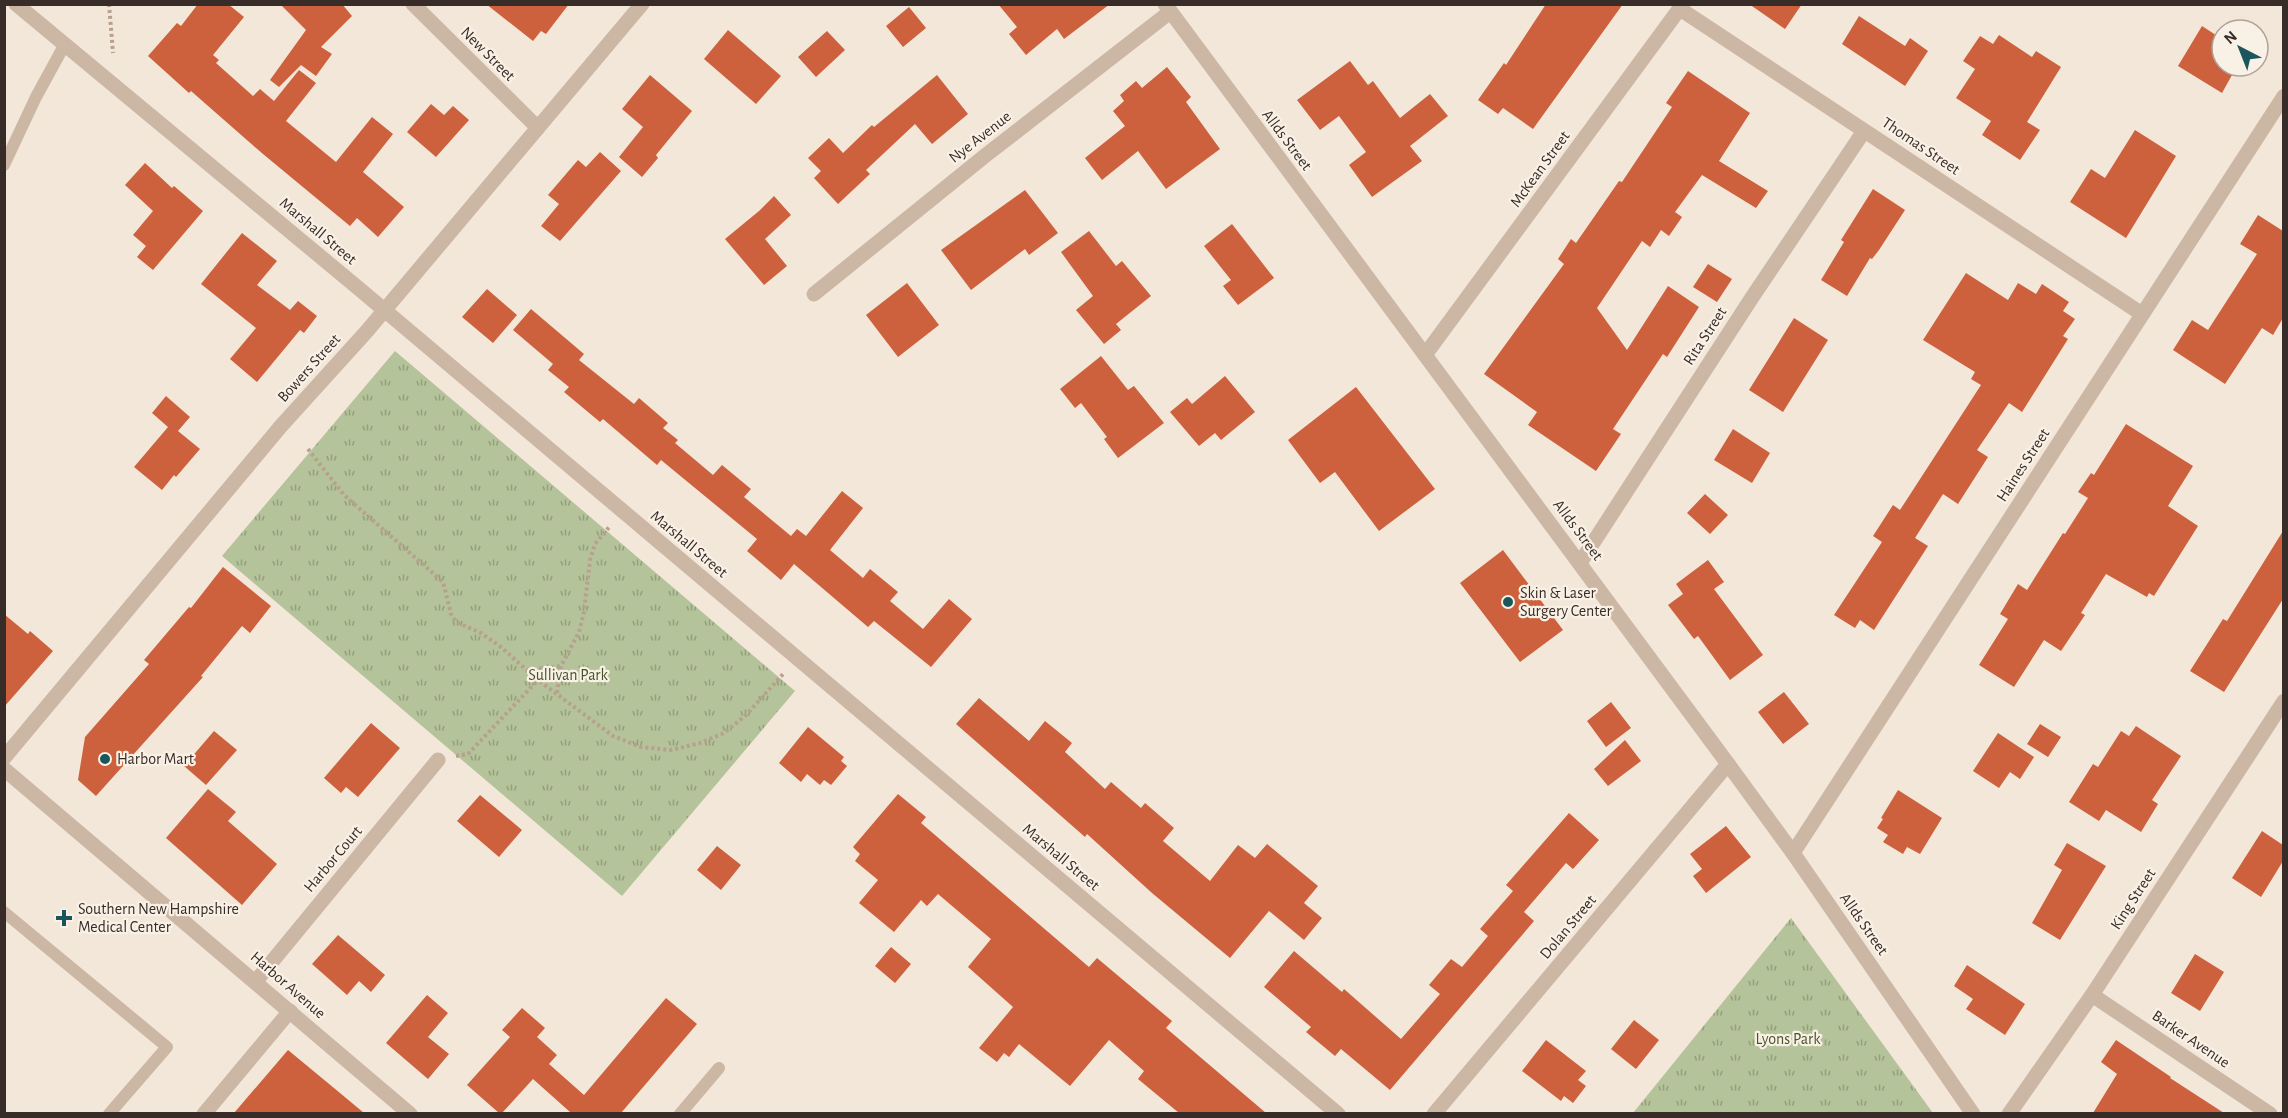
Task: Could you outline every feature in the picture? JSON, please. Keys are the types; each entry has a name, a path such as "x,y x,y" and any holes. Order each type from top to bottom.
{"street":[{"name":"Marshall Street","path":"16,4 384,310 1338,1113"},
{"name":"New Street","path":"413,4 538,128"},
{"name":"Bowers Street","path":"4,758 281,426 384,310 642,4"},
{"name":"Thomas Street","path":"1682,7 1864,131 2142,314"},
{"name":"McKean Street","path":"1425,356 1682,7"},
{"name":"Allds Street","path":"1167,8 1793,853 1973,1113"},
{"name":"Nye Avenue","path":"814,294 1167,8"},
{"name":"Haines Street","path":"1793,853 2283,96"},
{"name":"Rita Street","path":"1580,563 1751,299 1864,131"},
{"name":"King Street","path":"2009,1113 2092,994 2283,701"},
{"name":"Harbor Court","path":"256,981 438,760"},
{"name":"Dolan Street","path":"1434,1113 1728,764"},
{"name":"Harbor Avenue","path":"4,769 410,1113"},
{"name":"Barker Avenue","path":"2092,994 2270,1113"},
{"path":"204,1113 290,1011"}],"lane":[{"path":"4,165 36,97 65,44"},
{"path":"5,916 167,1047 109,1113"},
{"path":"680,1113 718,1068"}],"path":[{"path":"109,4 113,53"},
{"path":"308,449 344,495 443,582 450,614 456,622 481,633 501,647 538,680 613,736 641,747 671,750 700,743 724,732 746,716 784,673"},
{"path":"557,693 561,666 579,632 584,612 590,560 595,544 610,526"},
{"path":"526,670 561,666"},
{"path":"438,760 468,754 538,680"}],"green space":[{"name":"Sullivan Park","path":"395,351 795,691 622,896 222,556"},
{"name":"Lyons Park","path":"1791,918 1933,1113 1633,1113"}],"building":[{"path":"198,4 228,4 244,17 213,55 219,60 216,63 253,96 260,89 274,101 299,70 316,83 286,121 336,162 372,117 393,134 363,172 404,207 378,237 357,218 350,226 191,91 189,93 148,56 177,23 181,26"},
{"path":"280,4 342,4 352,16 321,47 332,54 316,76 301,65 279,87 270,80 306,30"},
{"path":"486,4 569,4 546,34 541,31 533,41"},
{"path":"998,4 1110,4 1064,39 1057,29 1026,55 1009,34 1017,27"},
{"path":"1546,4 1623,4 1533,129 1503,108 1498,114 1478,100 1504,63 1506,65"},
{"path":"1749,4 1802,4 1785,29"},
{"path":"909,7 926,28 903,47 886,26"},
{"path":"1859,16 1905,46 1910,38 1928,51 1905,86 1842,44"},
{"path":"2202,26 2210,31 2210,78 2230,78 2222,93 2178,66"},
{"path":"728,30 781,76 756,104 704,59"},
{"path":"827,31 845,50 816,77 798,57"},
{"path":"1999,35 2032,57 2036,51 2061,67 2027,122 2040,130 2020,160 1982,135 1991,121 1956,98 1975,69 1963,61 1980,36 1993,44"},
{"path":"1350,61 1368,85 1373,81 1400,118 1430,94 1448,116 1410,146 1422,161 1372,197 1349,165 1366,152 1339,116 1320,130 1297,100"},
{"path":"1167,67 1191,97 1186,102 1220,149 1166,189 1138,151 1102,180 1085,158 1125,126 1113,111 1124,101 1120,95 1136,81 1142,88"},
{"path":"1688,71 1750,113 1719,161 1768,191 1756,208 1702,175 1675,212 1682,217 1669,236 1661,230 1650,247 1642,241 1597,308 1627,350 1668,286 1699,307 1667,357 1663,354 1613,429 1621,434 1596,471 1528,425 1537,412 1484,374 1564,264 1558,259 1571,239 1576,243 1619,181 1622,182 1672,107 1666,103"},
{"path":"650,75 692,111 656,155 658,158 642,177 619,157 643,127 622,109"},
{"path":"937,75 968,114 932,144 915,124 866,170 870,174 838,204 814,178 821,171 808,158 829,138 843,153 872,125 874,127"},
{"path":"431,104 444,115 453,106 469,120 436,157 407,132"},
{"path":"2135,130 2176,156 2126,238 2070,202 2091,169 2105,178"},
{"path":"600,152 621,171 560,241 541,226 559,204 548,195 578,160 586,167"},
{"path":"145,163 172,188 174,186 203,211 153,270 137,257 146,246 133,235 153,211 125,185"},
{"path":"1873,189 1905,210 1879,250 1872,259 1870,258 1847,296 1821,280 1844,242 1841,240"},
{"path":"1025,190 1058,233 1029,255 1025,249 971,290 941,250"},
{"path":"774,196 791,215 765,239 787,266 764,285 725,239"},
{"path":"2258,215 2283,231 2283,318 2273,335 2262,328 2225,384 2173,350 2192,320 2208,330 2257,254 2240,244"},
{"path":"1232,224 1274,278 1238,305 1223,286 1231,280 1204,246"},
{"path":"1089,231 1116,266 1122,261 1151,296 1116,324 1121,330 1104,344 1076,310 1093,296 1061,252"},
{"path":"242,233 277,261 257,285 290,310 298,301 317,316 304,333 300,330 257,382 230,359 256,328 201,284"},
{"path":"1708,264 1732,279 1717,302 1693,287"},
{"path":"1966,273 2008,300 2018,283 2036,294 2042,284 2069,302 2063,311 2075,319 2063,336 2068,339 2022,412 2009,403 1977,450 1988,457 1958,504 1943,494 1915,538 1928,546 1874,630 1860,620 1855,628 1834,615 1882,542 1873,536 1893,505 1900,510 1981,385 1971,379 1975,372 1923,340"},
{"path":"907,283 939,325 898,357 866,315"},
{"path":"487,289 517,315 493,343 462,317"},
{"path":"531,309 584,354 579,360 634,404 639,398 668,423 663,428 678,440 675,443 713,475 722,465 751,489 744,497 791,536 797,529 806,536 842,491 863,508 830,550 863,578 870,569 898,592 890,601 923,629 949,599 972,619 931,667 874,621 868,627 794,564 781,580 747,551 757,539 661,460 657,465 603,419 600,422 564,392 569,387 548,370 553,364 513,330"},
{"path":"1794,318 1828,340 1783,412 1749,390"},
{"path":"1101,356 1128,390 1134,386 1164,423 1118,458 1104,439 1107,437 1081,403 1075,408 1060,389"},
{"path":"1225,376 1255,412 1221,440 1215,433 1199,446 1170,412 1187,398 1192,404"},
{"path":"1356,387 1435,489 1379,531 1335,472 1320,483 1288,440"},
{"path":"166,396 190,417 178,431 200,449 162,490 134,467 168,427 152,413"},
{"path":"2126,424 2193,466 2168,506 2198,526 2154,596 2149,593 2147,597 2106,574 2081,613 2085,615 2061,651 2044,640 2014,687 1979,665 2008,619 2000,614 2018,584 2027,590 2063,533 2065,534 2088,498 2078,492 2091,473 2094,475"},
{"path":"1733,429 1770,453 1752,483 1714,460"},
{"path":"1705,494 1728,515 1710,534 1687,513"},
{"path":"2283,531 2283,599 2224,692 2190,671 2223,619 2227,621"},
{"name":"Skin & Laser Surgery Center","path":"1503,550 1563,630 1520,662 1460,583"},
{"path":"1708,560 1724,582 1714,589 1763,655 1730,680 1698,636 1694,639 1668,605 1683,594 1676,584"},
{"path":"223,567 271,606 250,633 242,626 201,676 203,677 96,796 78,780 85,737 149,664 144,660 189,607 191,608"},
{"path":"4,614 28,634 30,631 53,651 4,707"},
{"path":"1784,692 1809,724 1783,744 1758,712"},
{"path":"979,698 1029,741 1045,721 1072,743 1065,752 1105,789 1111,782 1141,808 1145,803 1174,828 1163,841 1210,881 1238,845 1255,858 1267,844 1318,886 1304,903 1322,918 1304,940 1269,911 1230,958 1152,893 1087,834 1085,837 956,724"},
{"path":"1611,702 1631,728 1606,747 1587,721"},
{"path":"371,723 400,748 358,797 346,787 341,793 324,778"},
{"path":"2040,724 2061,737 2048,757 2027,744"},
{"path":"2136,726 2181,756 2152,800 2158,804 2141,832 2106,810 2099,821 2069,802 2093,764 2098,767 2121,731 2129,736"},
{"path":"808,727 844,757 841,761 847,766 831,785 824,780 820,785 807,774 801,782 779,763"},
{"path":"214,731 237,750 206,785 184,766"},
{"path":"1998,733 2034,757 2020,779 2010,772 1999,788 1973,771"},
{"path":"1625,740 1641,761 1608,786 1594,769"},
{"path":"208,789 236,812 228,821 277,864 242,905 166,838"},
{"path":"1898,790 1942,818 1920,854 1907,847 1903,854 1883,842 1888,835 1877,828"},
{"path":"898,794 926,817 921,823 1089,967 1097,958 1172,1021 1166,1028 1266,1113 1179,1113 1138,1079 1144,1071 1109,1040 1070,1086 1019,1044 1009,1057 1004,1053 997,1062 979,1048 1013,1007 968,967 991,939 938,894 927,906 921,900 894,932 859,903 878,880 855,861 860,854 853,847"},
{"path":"480,795 522,830 499,857 457,821"},
{"path":"1569,813 1599,840 1573,869 1566,863 1524,912 1534,921 1390,1090 1341,1049 1335,1056 1306,1032 1311,1027 1264,987 1294,951 1342,992 1344,989 1401,1039 1440,994 1429,985 1451,959 1462,967 1488,936 1480,929 1513,891 1506,885"},
{"path":"1726,826 1751,857 1706,893 1693,876 1702,869 1690,854"},
{"path":"2262,831 2283,845 2283,861 2261,897 2232,878"},
{"path":"2067,843 2106,866 2060,940 2032,923 2062,870 2054,865"},
{"path":"717,846 741,865 721,890 697,870"},
{"path":"338,935 385,975 371,992 359,981 347,995 312,964"},
{"path":"891,947 911,964 895,983 875,966"},
{"path":"2195,954 2224,972 2200,1011 2171,993"},
{"path":"1967,965 2025,1004 2005,1035 1966,1009 1973,999 1954,986"},
{"path":"427,995 448,1013 428,1037 449,1054 428,1079 386,1043"},
{"path":"666,998 697,1024 621,1113 569,1113 533,1079 502,1113 499,1113 467,1085 510,1037 502,1030 522,1008 545,1028 537,1037 557,1055 549,1064 584,1095"},
{"path":"1634,1020 1659,1040 1636,1069 1611,1049"},
{"path":"1546,1040 1586,1071 1578,1080 1586,1086 1573,1103 1564,1096 1561,1101 1522,1071"},
{"path":"2116,1040 2224,1113 2093,1113 2117,1074 2101,1062"},
{"path":"288,1050 340,1093 364,1113 234,1113"}],"place":[{"name":"Skin & Laser Surgery Center","path":"1508,602"},
{"name":"Harbor Mart","path":"105,759"},
{"name":"Southern New Hampshire Medical Center","path":"64,918"}]}
